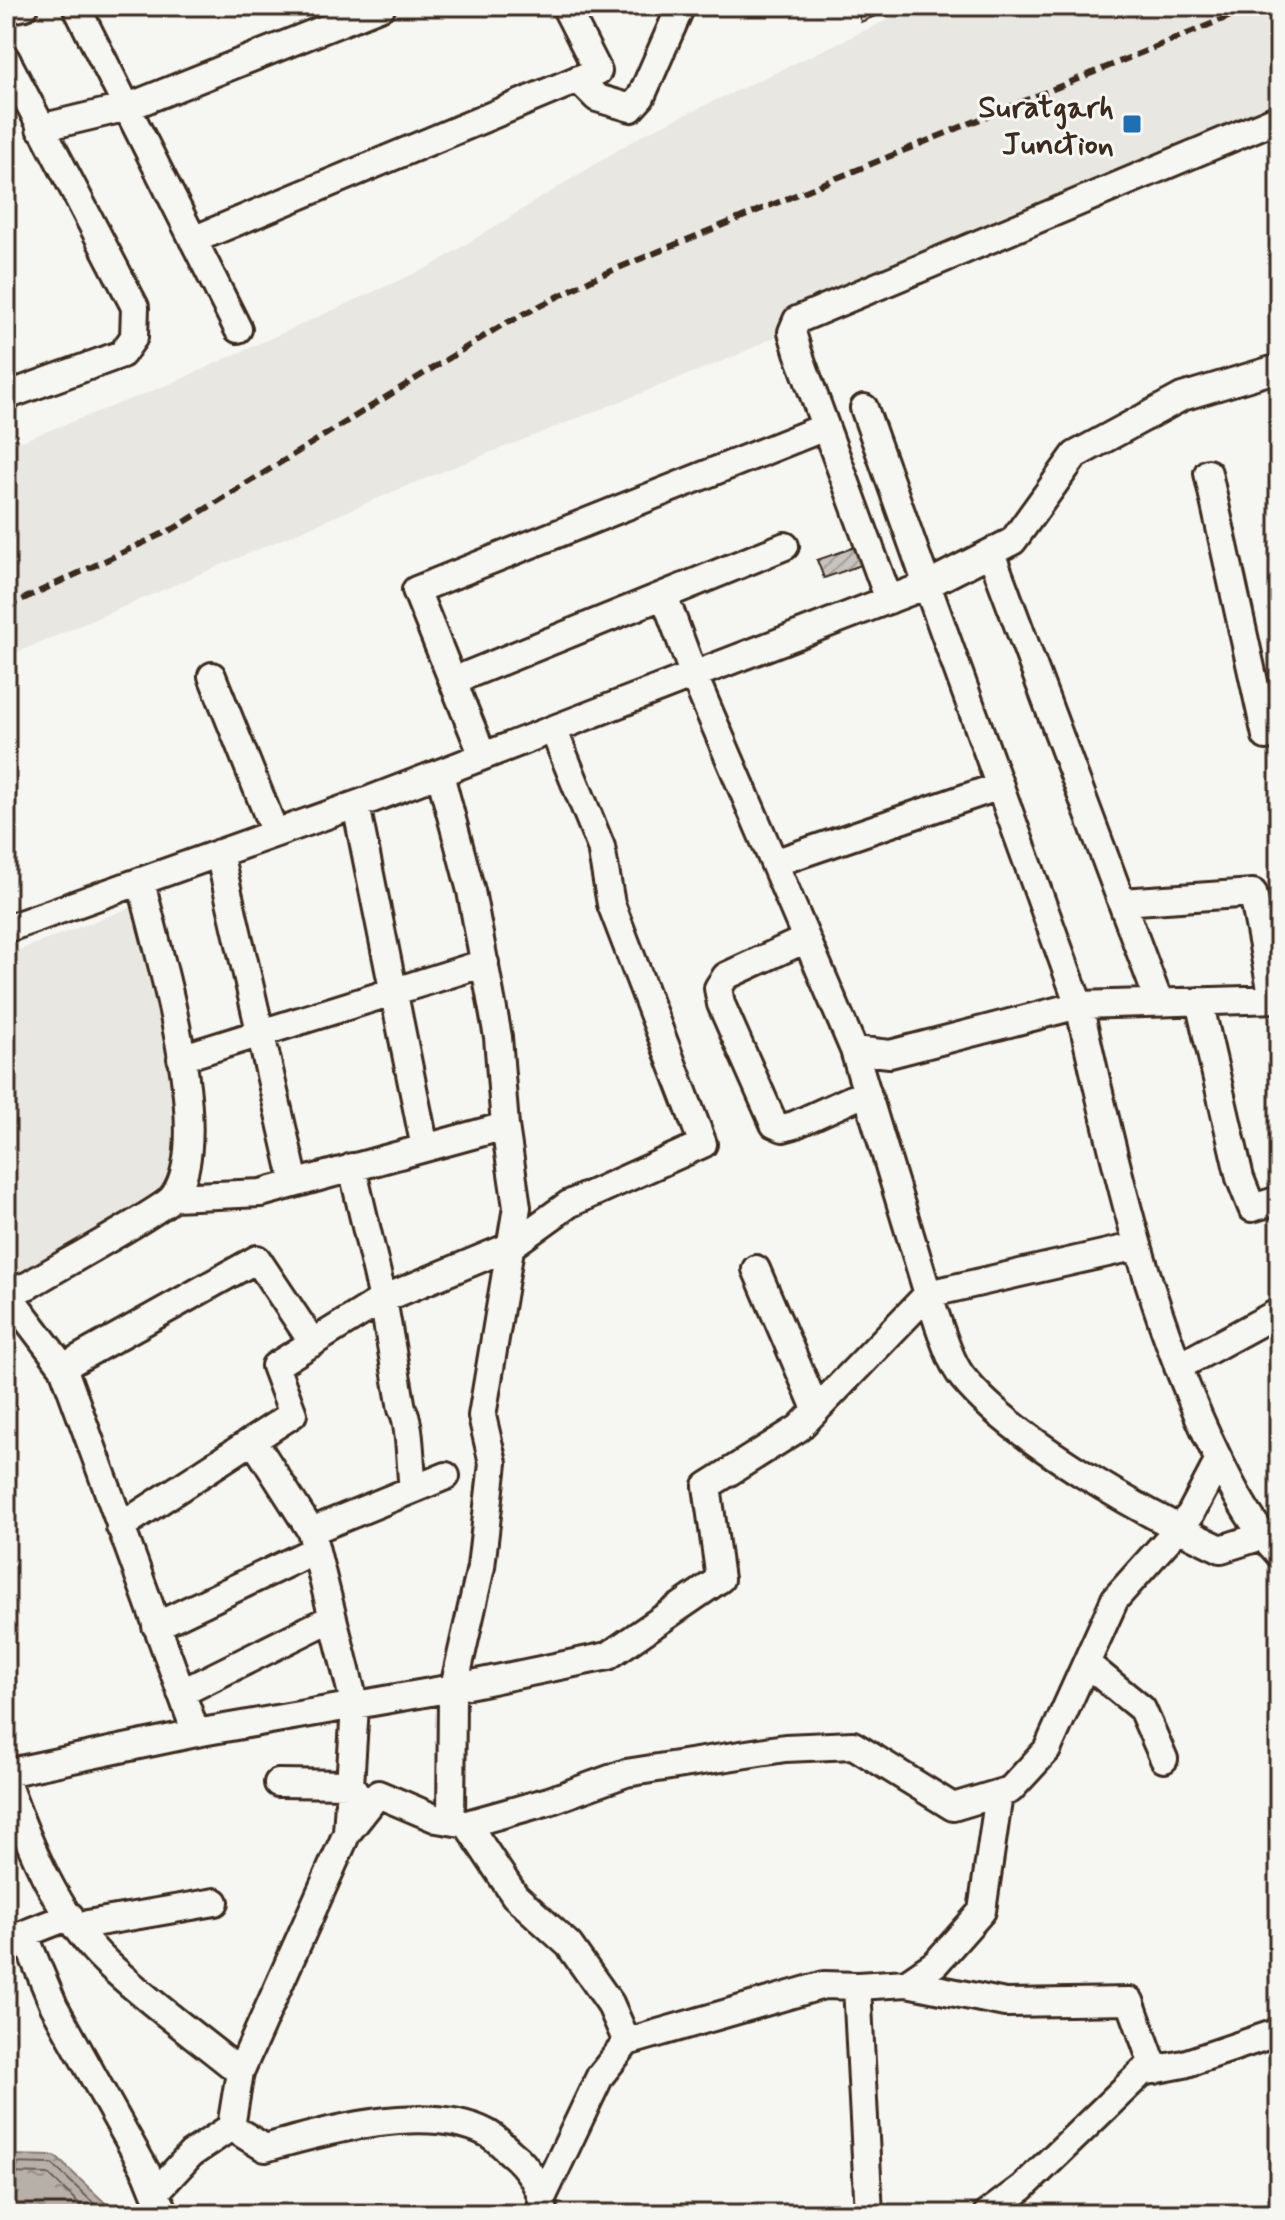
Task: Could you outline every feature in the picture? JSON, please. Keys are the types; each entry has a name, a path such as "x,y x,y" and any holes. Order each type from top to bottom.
{"street":[{"path":"6,10 25,6"},
{"path":"76,6 238,329"},
{"path":"40,128 128,107 382,6"},
{"path":"193,240 598,71 565,6"},
{"path":"578,79 597,98 631,108 641,97 681,6"},
{"path":"6,59 16,104 40,128 135,307 134,337 122,354 6,396"},
{"path":"889,600 792,332 797,320 1279,118"},
{"path":"6,929 440,774 927,585 1013,541 1075,455 1182,397 1279,368"},
{"path":"664,595 694,676 854,1050 928,1294 960,1376 988,1404 1047,1449 1177,1529 1221,1549 1270,1545 1219,1460 1161,1327 1119,1183 1079,1005 864,408"},
{"path":"483,756 455,680 416,590 825,427"},
{"path":"1208,473 1266,736 1279,734"},
{"path":"455,680 785,546"},
{"path":"991,553 1159,1002"},
{"path":"212,676 275,833"},
{"path":"120,1527 293,1414 275,1366 383,1299 511,1246 569,1204 703,1144 611,904 601,847 554,731"},
{"path":"440,774 471,891 485,963 498,1037 505,1126 517,1207 482,1416 493,1463 481,1567 453,1688 459,1823"},
{"path":"774,863 1000,786"},
{"path":"356,805 425,1148"},
{"path":"219,853 295,1183"},
{"path":"141,881 189,1095 186,1162 173,1197"},
{"path":"854,1050 890,1054 1079,1005 1276,999 1253,893 1122,902"},
{"path":"806,939 726,976 718,988 721,1004 774,1124 783,1128 794,1125 867,1092"},
{"path":"181,1058 485,963"},
{"path":"1199,1001 1240,1178 1252,1208 1279,1200"},
{"path":"196,1733 63,1367 6,1293 29,1285 173,1197 261,1193 505,1126"},
{"path":"352,1167 383,1299 402,1409 409,1420 407,1440 413,1489"},
{"path":"6,1773 196,1733 453,1688 608,1656 720,1579 707,1486 799,1428 928,1294 1138,1246"},
{"path":"63,1367 257,1259 313,1343"},
{"path":"756,1269 816,1409"},
{"path":"1178,1367 1279,1312"},
{"path":"253,1440 313,1540 355,1706 347,1833"},
{"path":"459,1823 549,1801 626,1773 785,1748 853,1745 953,1807 1010,1790 1047,1750 1115,1599 1190,1515 1219,1460"},
{"path":"156,1626 313,1540 413,1489 446,1476"},
{"path":"181,1693 332,1618"},
{"path":"1087,1664 1142,1709 1164,1759"},
{"path":"6,1782 45,1874 73,1921 106,1962 240,2072"},
{"path":"278,1783 350,1784"},
{"path":"350,1784 367,1808"},
{"path":"160,2204 191,2154 231,2127 240,2072 347,1833 378,1794 459,1823 515,1896 569,1945 610,2003 627,2042"},
{"path":"907,1983 936,1963 982,1911 999,1794"},
{"path":"160,2204 15,1937 73,1921 215,1902"},
{"path":"544,2205 600,2076 627,2042 824,1985 907,1983 1005,2003 1130,2001 1155,2070"},
{"path":"857,1986 869,2214"},
{"path":"987,2214 1023,2187 1142,2072 1184,2064 1279,2032"},
{"path":"231,2127 265,2148 331,2130 391,2120 441,2121 486,2132 520,2160 544,2205"}],"shaded area":[{"path":"917,6 1279,6 1279,102 1080,190 735,356 411,484 6,657 6,447 170,384 431,266 644,134"},
{"path":"135,906 173,1087 182,1159 169,1193 6,1288 6,955"}],"water":[{"path":"6,2155 55,2156 117,2214 6,2214"}],"building":[{"path":"855,6 883,6 885,12 861,22"},
{"path":"864,544 870,562 824,578 817,560"}],"railway":[{"path":"6,607 175,528 499,327 594,278 1255,6"}],"place":[{"name":"Suratgarh Junction","path":"1132,124"}]}
